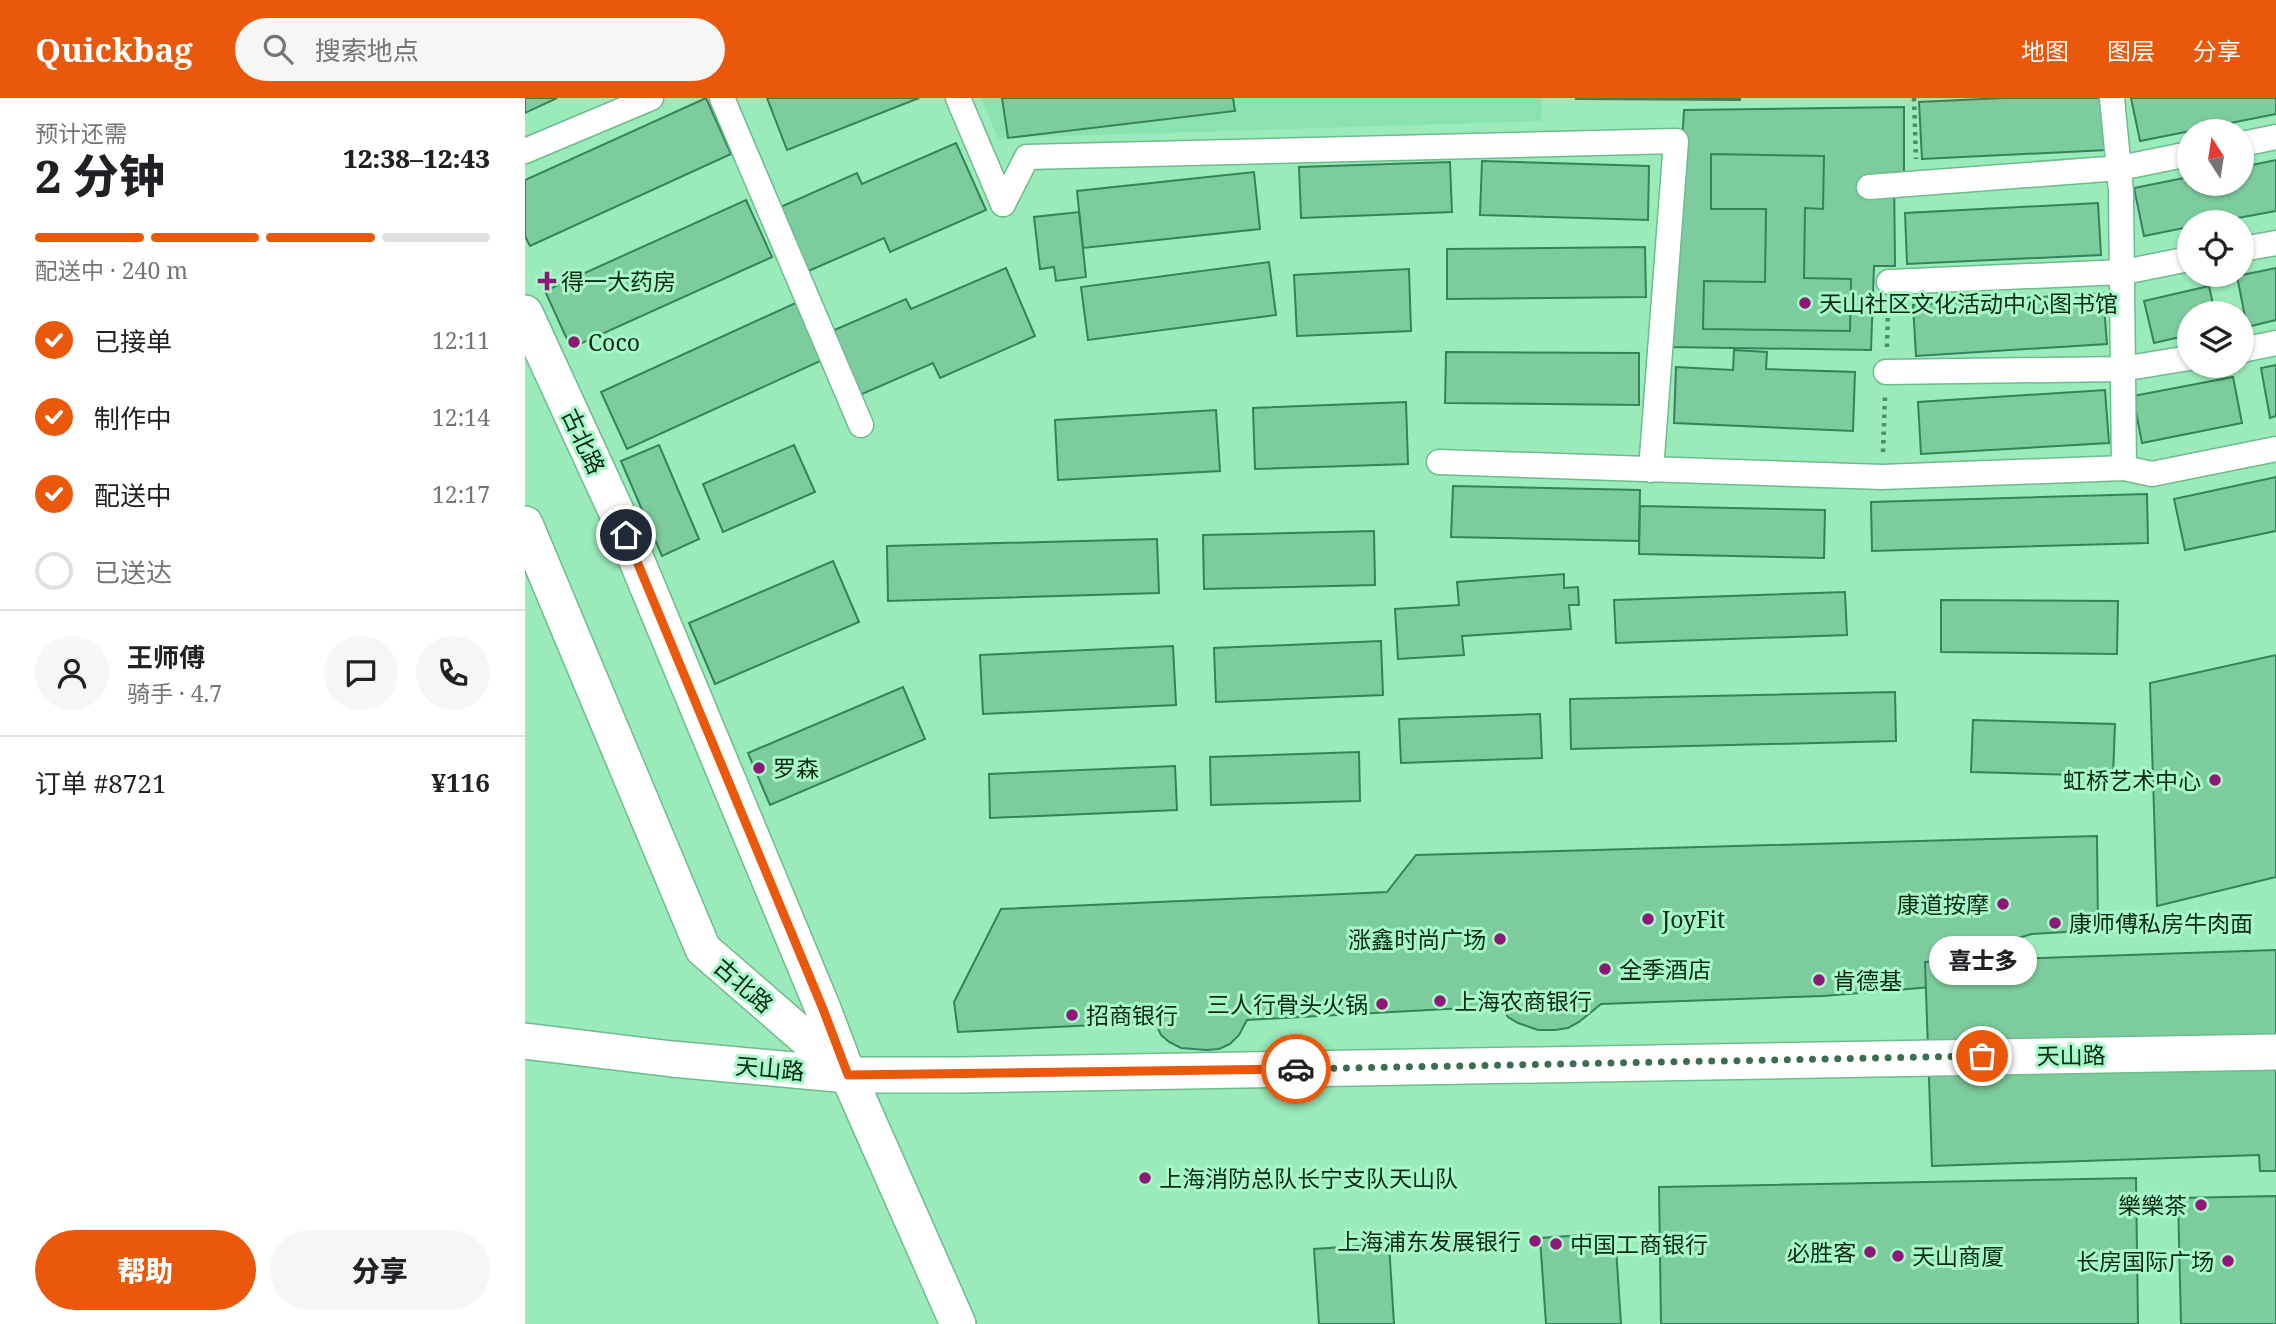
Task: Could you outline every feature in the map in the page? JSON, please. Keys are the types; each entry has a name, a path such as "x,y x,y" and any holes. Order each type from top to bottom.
{"main road":[{"name":"古北路","path":"525,313 622,526 848,1075 958,1324"},
{"name":"古北路","path":"525,524 703,949 848,1075"},
{"name":"天山路","path":"525,1041 672,1059 848,1075 2276,1052"}],"street":[{"path":"525,151 651,98"},
{"path":"722,98 861,425"},
{"path":"958,98 1003,204 1027,157 1676,141 1651,470"},
{"path":"2112,98 2120,168 2124,272 2124,468"},
{"path":"2254,142 2276,137"},
{"path":"1869,187 2120,168 2177,156"},
{"path":"2254,247 2276,243"},
{"path":"1889,282 2124,272 2177,261"},
{"path":"2254,348 2276,343"},
{"path":"1887,372 2122,369 2177,360"},
{"path":"1439,462 1882,477 2124,468 2152,474 2276,449"}],"path":[{"path":"1913,98 1917,184"}],"shaded area":[{"path":"981,98 1542,98 1541,121 998,138"}],"building":[{"path":"525,98 557,98 525,113"},
{"path":"706,98 731,154 530,246 525,236 525,180"},
{"path":"767,98 919,98 787,150"},
{"path":"1002,98 1233,98 1235,111 1008,138"},
{"path":"1740,98 1740,100 1576,99"},
{"path":"2003,98 2104,98 2107,150 1922,159 1919,102"},
{"path":"2131,98 2276,98 2276,114 2251,119 2177,119 2177,134 2140,141"},
{"path":"1904,107 1904,172 1894,173 1895,266 1874,266 1871,350 1669,347 1684,110"},
{"path":"956,143 986,210 890,252 884,238 804,273 776,209 857,173 862,184"},
{"path":"1711,154 1824,156 1823,209 1805,208 1804,278 1851,279 1850,331 1703,329 1704,281 1765,282 1766,209 1711,209"},
{"path":"2276,160 2276,211 2254,215 2254,210 2177,210 2177,229 2144,236 2134,188 2177,179 2177,196 2254,196 2254,165"},
{"path":"1482,161 1649,166 1648,220 1480,215"},
{"path":"1450,162 1452,212 1301,218 1299,167"},
{"path":"1254,172 1260,229 1083,248 1077,191"},
{"path":"746,200 772,257 571,348 545,291"},
{"path":"2098,203 2101,255 1907,264 1905,213"},
{"path":"1079,212 1086,277 1056,281 1054,267 1040,269 1034,217"},
{"path":"1645,247 1646,297 1447,299 1447,249"},
{"path":"1269,262 1276,315 1088,340 1081,287"},
{"path":"1006,268 1035,336 940,378 933,363 853,398 825,334 906,299 911,309"},
{"path":"2276,268 2276,320 2254,325 2254,301 2242,301 2239,287 2254,287 2254,273"},
{"path":"1409,269 1411,331 1297,336 1294,275"},
{"path":"2209,287 2212,301 2177,301 2177,338 2154,343 2144,301"},
{"path":"2103,293 2107,344 1916,356 1913,305"},
{"path":"802,300 829,357 627,449 601,392"},
{"path":"1734,350 1767,352 1766,369 1855,372 1853,431 1674,423 1676,367 1733,370"},
{"path":"1446,352 1639,353 1639,405 1445,403"},
{"path":"2276,365 2276,416 2270,418 2261,368"},
{"path":"2233,378 2242,423 2142,443 2133,396"},
{"path":"2105,390 2109,443 1921,454 1918,402"},
{"path":"1406,402 1408,464 1255,469 1253,408"},
{"path":"1216,410 1220,471 1058,480 1055,420"},
{"path":"659,445 699,539 662,556 621,461"},
{"path":"794,445 815,492 723,532 703,484"},
{"path":"2276,477 2276,531 2185,550 2174,499"},
{"path":"1453,486 1640,490 1639,541 1451,537"},
{"path":"2147,494 2148,543 1872,551 1871,502"},
{"path":"1640,506 1825,510 1824,558 1639,554"},
{"path":"1374,531 1375,585 1204,589 1203,535"},
{"path":"1157,539 1159,593 888,601 887,546"},
{"path":"833,561 859,622 715,684 689,623"},
{"path":"1564,574 1564,588 1578,587 1579,605 1569,605 1571,629 1462,636 1464,655 1398,659 1395,609 1459,605 1457,582"},
{"path":"1845,592 1847,635 1616,643 1614,600"},
{"path":"1941,600 2118,601 2117,654 1941,652"},
{"path":"1381,641 1383,695 1216,702 1214,648"},
{"path":"1173,646 1176,705 983,714 980,655"},
{"name":"虹桥艺术中心","path":"2276,655 2276,877 2157,906 2150,683"},
{"path":"903,687 925,739 770,805 748,753"},
{"path":"1895,692 1896,741 1571,749 1570,699"},
{"path":"1540,714 1542,758 1401,763 1399,719"},
{"path":"1973,720 2115,724 2113,776 1971,772"},
{"path":"1359,752 1360,801 1211,805 1210,757"},
{"path":"1175,766 1177,810 990,818 989,774"},
{"name":"涨鑫时尚广场","path":"2097,836 2098,930 2032,934 1994,945 1967,961 1944,986 1823,996 1601,1004 1579,1022 1568,1028 1555,1030 1538,1030 1518,1023 1508,1017 1501,1006 1247,1020 1239,1035 1230,1044 1219,1049 1206,1050 1181,1048 1169,1042 1161,1035 1155,1022 958,1032 954,1002 1001,909 1387,892 1416,855"},
{"path":"2276,950 2276,1171 2260,1171 2259,1155 1932,1166 1925,962"},
{"name":"天山商厦","path":"2136,1178 2138,1324 1661,1324 1659,1187"},
{"name":"长房国际广场","path":"2276,1196 2276,1324 2181,1324 2178,1198"},
{"path":"1615,1233 1621,1324 1546,1324 1540,1238"},
{"path":"1389,1244 1394,1324 1319,1324 1314,1249"}],"way so far":[{"path":"1296,1069 1982,1056"}],"place":[{"name":"得一大药房","path":"547,281"},
{"name":"天山社区文化活动中心图书馆","path":"1805,303"},
{"name":"Coco","path":"574,342"},
{"name":"罗森","path":"759,768"},
{"name":"虹桥艺术中心","path":"2215,780"},
{"name":"康道按摩","path":"2003,904"},
{"name":"JoyFit","path":"1648,919"},
{"name":"康师傅私房牛肉面","path":"2055,923"},
{"name":"涨鑫时尚广场","path":"1500,939"},
{"name":"全季酒店","path":"1605,969"},
{"name":"肯德基","path":"1819,980"},
{"name":"上海农商银行","path":"1440,1001"},
{"name":"三人行骨头火锅","path":"1382,1004"},
{"name":"招商银行","path":"1072,1015"},
{"name":"喜士多","path":"1982,1056"},
{"name":"上海消防总队长宁支队天山队","path":"1145,1178"},
{"name":"樂樂茶","path":"2201,1205"},
{"name":"上海浦东发展银行","path":"1535,1241"},
{"name":"中国工商银行","path":"1556,1244"},
{"name":"必胜客","path":"1870,1252"},
{"name":"天山商厦","path":"1898,1256"},
{"name":"长房国际广场","path":"2228,1261"}],"route":[{"path":"626,535 848,1075 1296,1069"}]}
